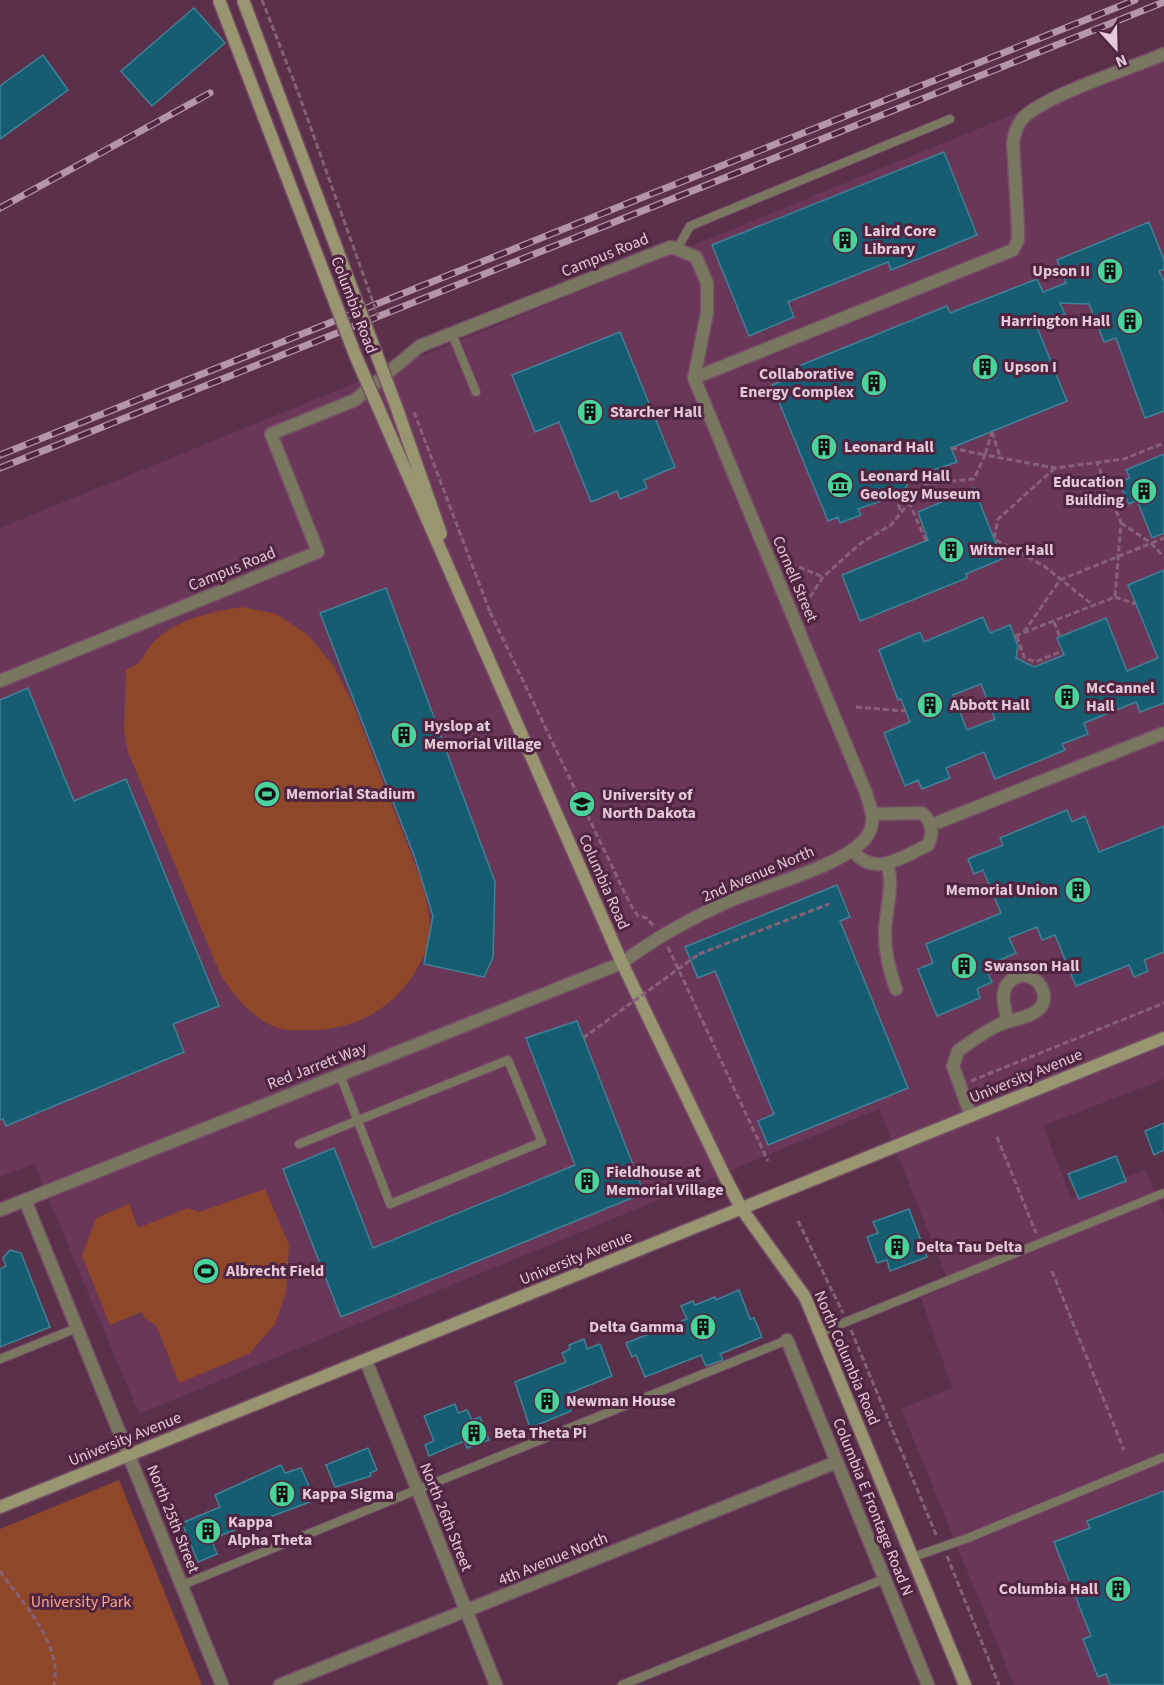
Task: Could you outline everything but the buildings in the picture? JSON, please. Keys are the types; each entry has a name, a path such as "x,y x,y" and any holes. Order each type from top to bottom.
{"main road":[{"name":"Columbia Road","path":"219,0 356,357 622,963"},
{"name":"Columbia Road","path":"243,0 392,395 470,617"},
{"name":"North Columbia Road","path":"622,963 741,1208 805,1297 965,1685"},
{"name":"University Avenue","path":"0,1507 1164,1038"}],"street":[{"path":"694,378 1013,250 1018,240 1018,228 1013,142 1022,119 1052,101 1164,54"},
{"name":"Campus Road","path":"0,681 318,552 271,434 356,400 420,346 671,247 677,249"},
{"path":"677,249 696,257 708,284 707,313 694,378"},
{"name":"Cornell Street","path":"694,378 873,814"},
{"path":"939,822 1164,733"},
{"path":"922,813 932,826 932,836 928,845 887,863 870,865 861,860 853,851 870,832 873,814 922,813"},
{"name":"2nd Avenue North","path":"622,963 654,939 731,900 853,851"},
{"path":"887,863 891,886 885,932 887,965 896,989"},
{"name":"Red Jarrett Way","path":"25,1200 622,963"},
{"path":"971,1116 953,1066 958,1051 985,1033 1008,1022"},
{"path":"0,1210 25,1200"},
{"name":"North 25th Street","path":"25,1200 222,1685"},
{"name":"Columbia E Frontage Road N","path":"788,1340 928,1685"},
{"name":"North 26th Street","path":"366,1361 496,1685"},
{"name":"4th Avenue North","path":"280,1685 837,1462"}],"lane":[{"path":"677,249 690,226 950,119"},
{"path":"452,334 476,392"},
{"path":"299,1144 358,1120 508,1060 542,1142 390,1204 358,1120 340,1074"},
{"path":"821,1332 1164,1193"},
{"path":"0,1359 77,1328"},
{"path":"182,1585 788,1340"},
{"path":"912,1557 968,1538 1164,1457"},
{"path":"622,1685 884,1579"}],"path":[{"path":"262,0 381,324"},
{"path":"413,410 490,612 630,904 638,916 647,918"},
{"path":"810,597 823,577 861,543 891,525 924,484 974,479 992,432 1001,459"},
{"path":"951,448 1055,468 1124,459 1164,443"},
{"path":"1097,463 1121,523 1116,557 1115,597"},
{"path":"1055,468 998,519 994,539 1044,566 1093,605"},
{"path":"895,496 901,512"},
{"path":"909,502 926,541"},
{"path":"1121,523 1151,543 1164,557"},
{"path":"1023,633 1060,580 1164,538"},
{"path":"798,567 823,577"},
{"path":"1062,651 1035,662 1024,657 1016,636 1115,597 1136,604"},
{"path":"1054,621 1060,637"},
{"path":"1028,664 1029,659"},
{"path":"856,707 905,711"},
{"path":"583,1038 699,954 829,904"},
{"path":"671,952 768,1161"},
{"path":"960,1086 1164,1003"},
{"path":"997,1137 1040,1243"},
{"path":"798,1221 847,1322 941,1546 949,1558 999,1685"},
{"path":"1052,1271 1124,1450"},
{"path":"0,1571 48,1642 57,1672 54,1685"}],"shaded area":[{"name":"University of North Dakota","path":"1164,53 1164,1079 1043,1126 1071,1198 1146,1170 1164,1215 1164,1685 1014,1685 901,1409 952,1388 921,1298 950,1286 879,1109 139,1414 34,1164 0,1177 0,528"}],"green space":[{"name":"Memorial Stadium","path":"242,607 276,614 308,635 333,665 353,704 426,898 430,923 428,947 408,982 385,1006 355,1022 339,1027 322,1030 293,1030 272,1026 255,1015 233,992 221,976 128,752 124,731 126,670 139,662 159,637 180,623 205,614"},
{"name":"Albrecht Field","path":"265,1189 289,1245 286,1292 275,1324 249,1354 179,1383 156,1325 144,1318 142,1312 110,1325 82,1256 96,1218 129,1204 138,1228 188,1208 199,1212"},
{"name":"University Park","path":"119,1480 202,1685 0,1685 0,1529"}],"railway":[{"path":"0,455 1135,0"},
{"path":"0,468 1164,2"},
{"path":"0,208 210,93"}],"place":[{"name":"Laird Core Library","path":"845,240"},
{"name":"Upson II","path":"1110,271"},
{"name":"Harrington Hall","path":"1130,321"},
{"name":"Upson I","path":"985,367"},
{"name":"Collaborative Energy Complex","path":"874,383"},
{"name":"Starcher Hall","path":"590,412"},
{"name":"Leonard Hall","path":"824,447"},
{"name":"Leonard Hall Geology Museum","path":"840,485"},
{"name":"Education Building","path":"1144,491"},
{"name":"Witmer Hall","path":"951,550"},
{"name":"McCannel Hall","path":"1067,697"},
{"name":"Abbott Hall","path":"930,705"},
{"name":"Hyslop at Memorial Village","path":"404,735"},
{"name":"Memorial Stadium","path":"267,794"},
{"name":"University of North Dakota","path":"582,804"},
{"name":"Memorial Union","path":"1078,890"},
{"name":"Swanson Hall","path":"964,966"},
{"name":"Fieldhouse at Memorial Village","path":"587,1181"},
{"name":"Delta Tau Delta","path":"897,1247"},
{"name":"Albrecht Field","path":"206,1271"},
{"name":"Delta Gamma","path":"703,1327"},
{"name":"Newman House","path":"547,1401"},
{"name":"Beta Theta Pi","path":"474,1433"},
{"name":"Kappa Sigma","path":"282,1494"},
{"name":"Kappa Alpha Theta","path":"208,1531"},
{"name":"Columbia Hall","path":"1118,1589"}]}
